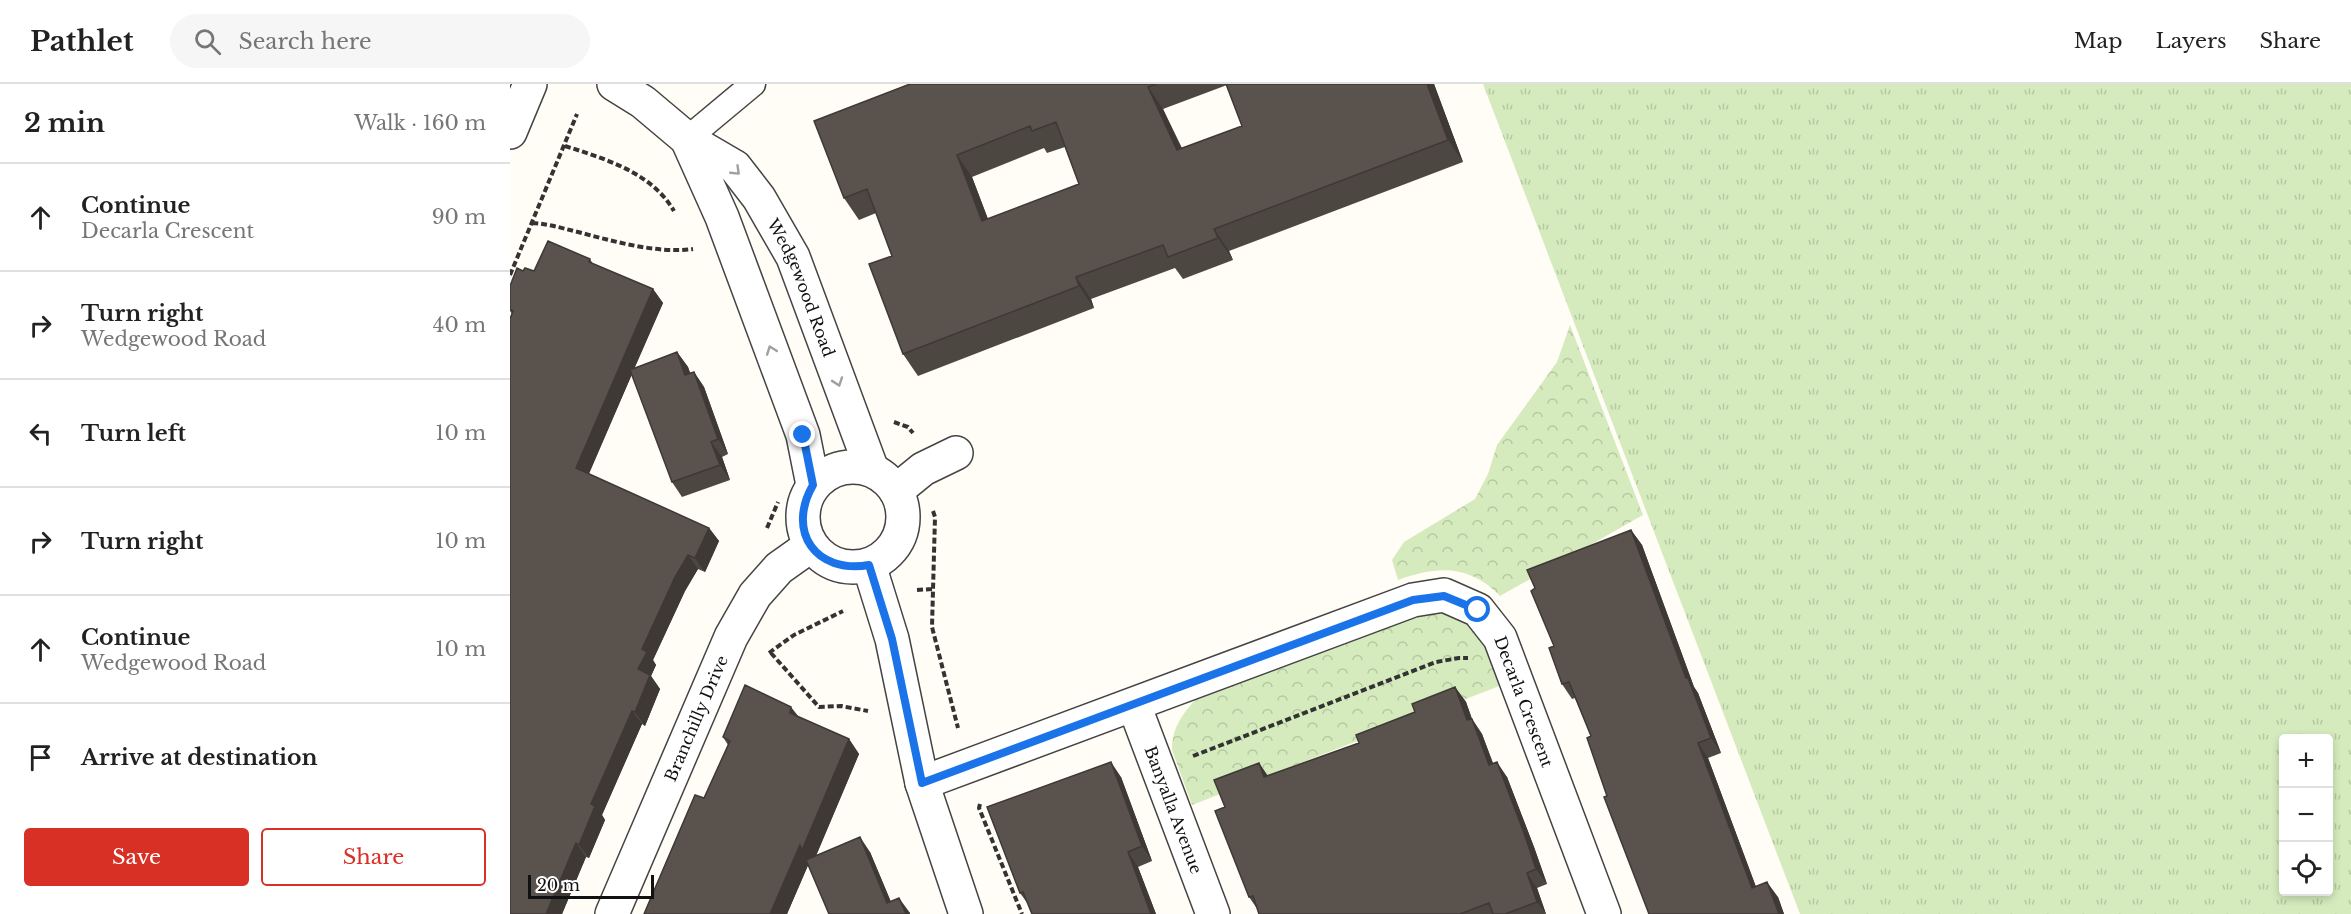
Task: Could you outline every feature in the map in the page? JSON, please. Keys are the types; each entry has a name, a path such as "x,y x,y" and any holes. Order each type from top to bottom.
{"street":[{"path":"510,132 530,84"},
{"name":"Wedgewood Road","path":"614,84 643,102 687,140 735,167 765,207 793,257 872,470"},
{"name":"Wedgewood Road","path":"687,140 722,216 803,435 813,485"},
{"path":"896,491 923,470 956,453"},
{"path":"856,467 872,470 885,479 896,491 902,505 903,520 900,535 893,548 882,559 869,565 852,568 836,565 822,558 810,546 804,531 802,515 805,499 813,485 825,474 840,468 856,467"},
{"name":"Branchilly Drive","path":"612,914 731,637 755,595 779,568 810,546"},
{"path":"869,565 892,639 922,783 966,914"},
{"name":"Decarla Crescent","path":"922,783 1413,600 1444,596 1478,610 1500,638 1604,914"},
{"name":"Banyalla Avenue","path":"1134,705 1214,914"}],"lane":[{"path":"687,140 753,84"}],"path":[{"path":"510,275 577,114"},
{"path":"565,146 650,181 665,196 677,217"},
{"path":"532,223 551,224 589,235 651,248 682,251 694,249"},
{"path":"690,241 699,259"},
{"path":"766,531 779,499"},
{"path":"931,504 935,517 932,627 960,735"},
{"path":"912,590 932,589"},
{"path":"761,656 771,653 795,635 852,607"},
{"path":"771,653 819,707 841,706 875,713"},
{"path":"1191,757 1436,662 1459,658 1474,659"},
{"path":"983,798 979,808 1022,914"}],"green space":[{"path":"1483,84 2351,84 2351,914 1800,914"},
{"path":"1570,325 1643,515 1500,596 1476,578 1452,571 1426,572 1398,580 1392,560 1404,542 1475,499 1488,474 1497,445 1557,362"},
{"path":"1430,610 1446,612 1469,624 1484,646 1502,685 1192,805 1172,750 1178,723 1195,700"}],"building":[{"path":"910,84 1157,84 1148,87 1177,150 1242,126 1226,84 1427,84 1448,140 1214,229 1218,238 1168,257 1163,245 1076,277 1079,286 903,354 869,264 892,256 867,189 844,198 814,121","holes":["1056,122 1079,184 982,221 957,155 1030,126 1032,131"]},
{"path":"548,241 590,259 589,262 653,289 576,468 709,528 695,558 688,555 675,577 642,649 647,652 638,669 650,675 591,804 595,806 579,845 576,843 546,914 510,914 510,319 513,311 510,309 510,286 517,268 523,271 525,268 534,271"},
{"path":"677,352 685,375 694,372 718,439 711,442 720,465 672,482 630,370"},
{"path":"1631,530 1711,738 1698,743 1752,888 1767,882 1779,914 1649,914 1604,797 1607,796 1587,738 1591,736 1569,682 1562,684 1549,648 1554,646 1531,591 1535,588 1527,570"},
{"path":"745,685 791,707 790,713 849,739 802,850 800,845 770,914 644,914 695,795 704,798 730,741 723,737"},
{"path":"1455,687 1467,720 1472,719 1489,765 1497,762 1536,869 1527,873 1537,902 1505,914 1493,914 1489,903 1460,914 1259,914 1253,896 1249,897 1215,811 1225,807 1214,780 1259,763 1264,777 1359,743 1356,735 1415,712 1412,704"},
{"path":"1111,762 1142,846 1128,852 1151,914 1032,914 1023,892 1020,893 987,807"},
{"path":"860,837 887,903 899,898 906,914 829,914 806,860"}],"route":[{"path":"803,435 813,485 805,499 802,515 804,531 810,546 822,558 836,565 852,568 869,565 892,639 922,783 1413,600 1444,596 1478,610"}]}
